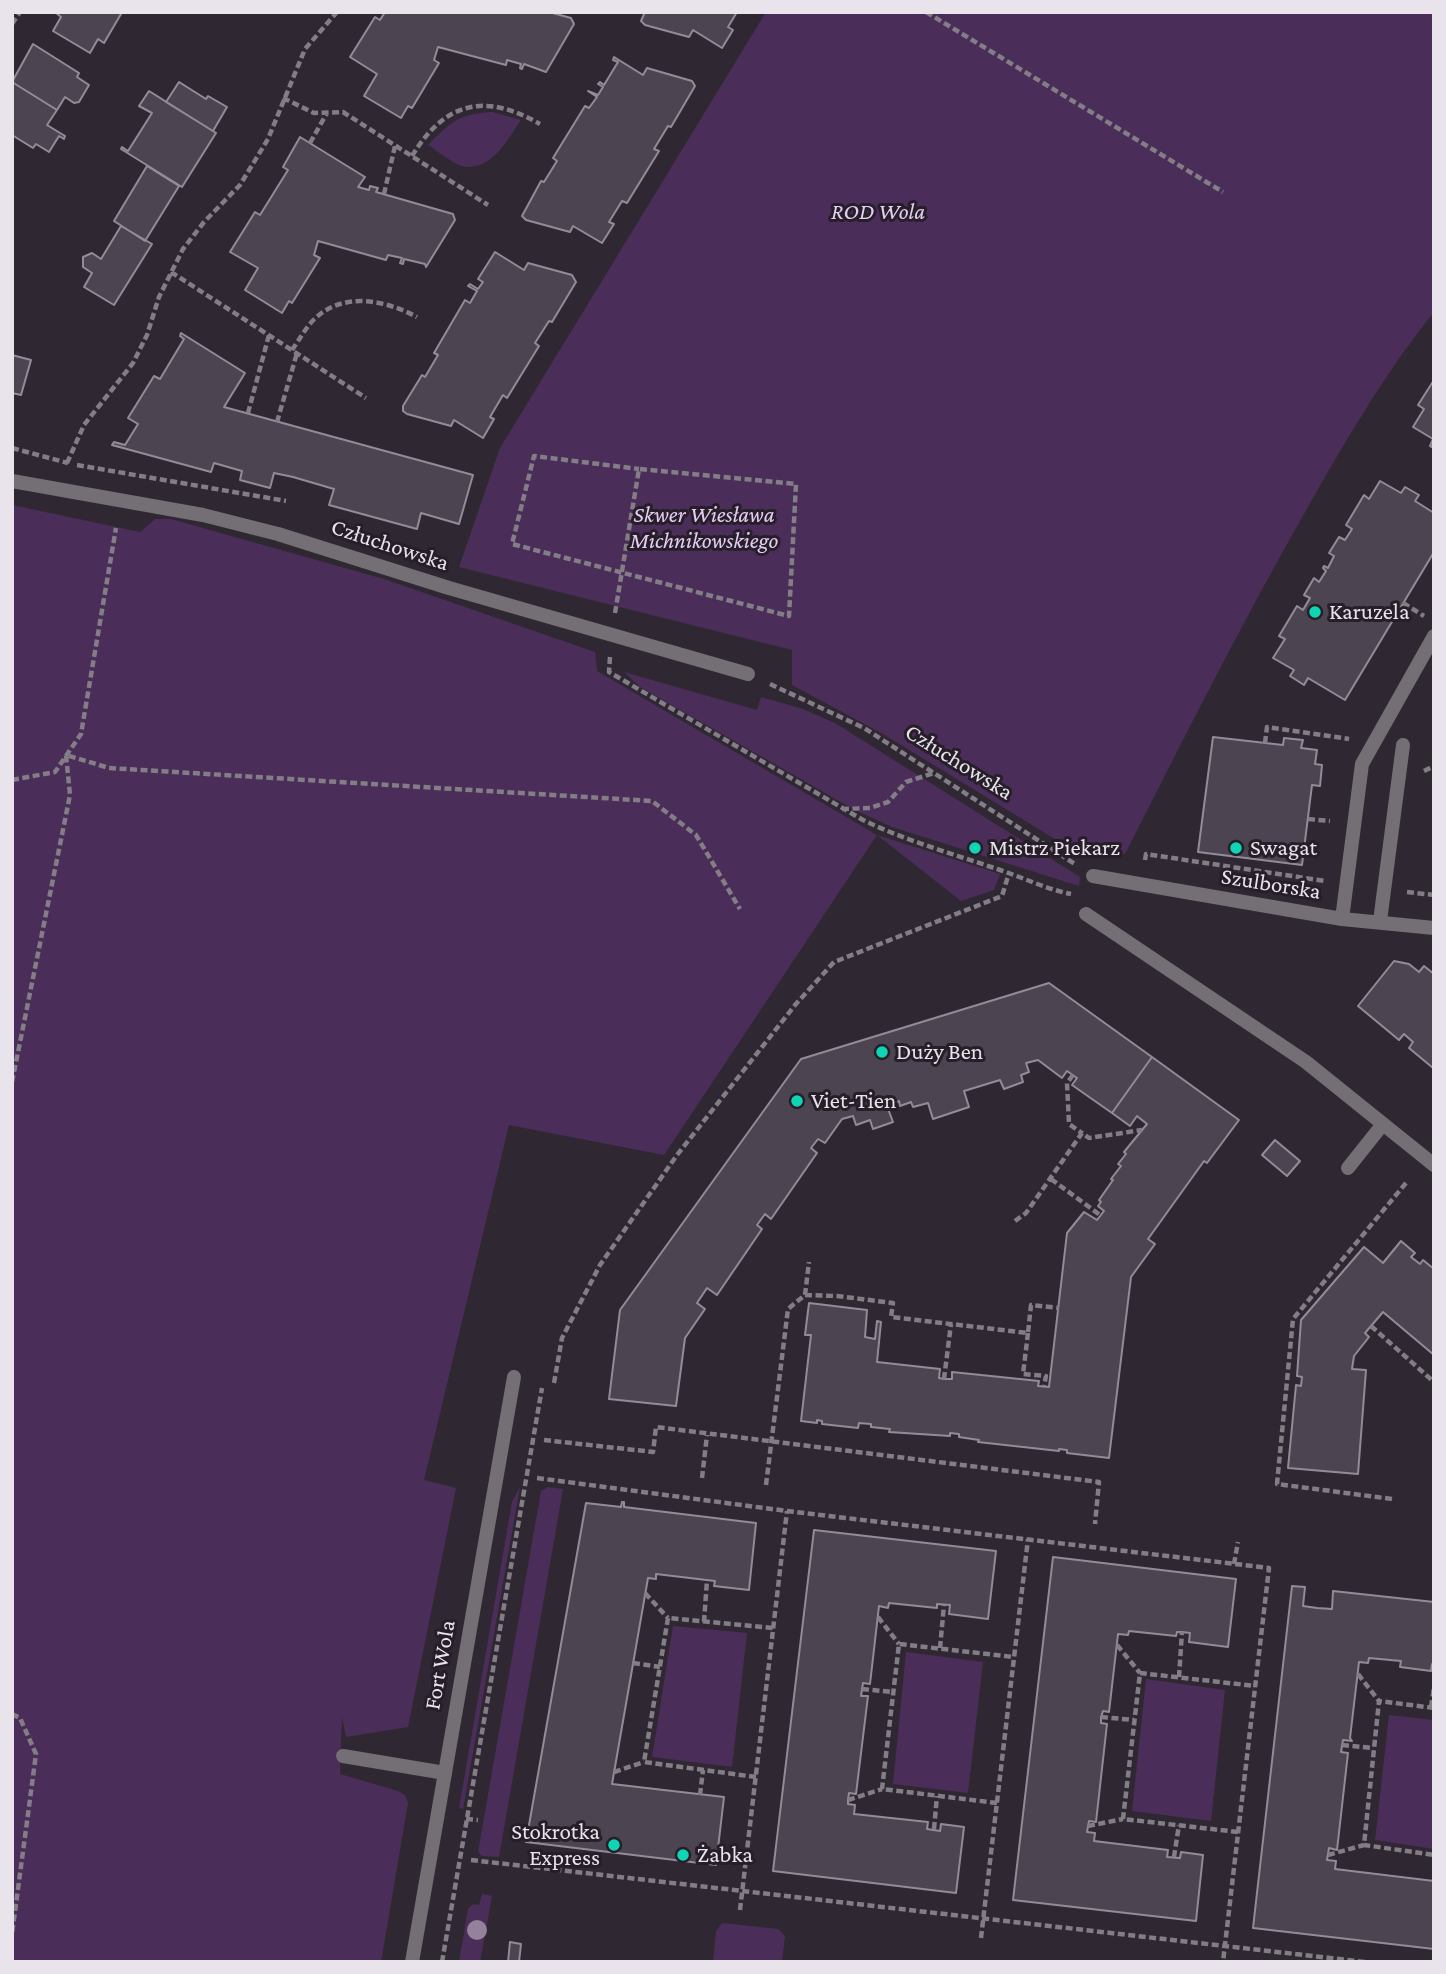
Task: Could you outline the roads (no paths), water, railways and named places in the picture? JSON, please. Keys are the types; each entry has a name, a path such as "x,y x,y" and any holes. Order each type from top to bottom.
{"street":[{"name":"Człuchowska","path":"12,481 202,515 278,534 449,588 748,674"},
{"path":"1342,919 1362,764 1434,636"},
{"path":"1380,921 1403,745"},
{"name":"Szulborska","path":"1103,878 1342,919 1434,928"},
{"path":"1086,914 1306,1062 1434,1165"},
{"path":"1348,1168 1383,1124"},
{"name":"Fort Wola","path":"412,1962 514,1377"},
{"path":"343,1756 444,1773"}],"place":[{"name":"Karuzela","path":"1315,612"},
{"name":"Mistrz Piekarz","path":"975,848"},
{"name":"Swagat","path":"1236,848"},
{"name":"Duży Ben","path":"882,1052"},
{"name":"Viet-Tien","path":"797,1101"},
{"name":"Stokrotka Express","path":"614,1845"},
{"name":"Żabka","path":"683,1855"}],"park label":[{"name":"ROD Wola","path":"878,212"},
{"name":"Skwer Wiesława Michnikowskiego","path":"704,528"}]}
